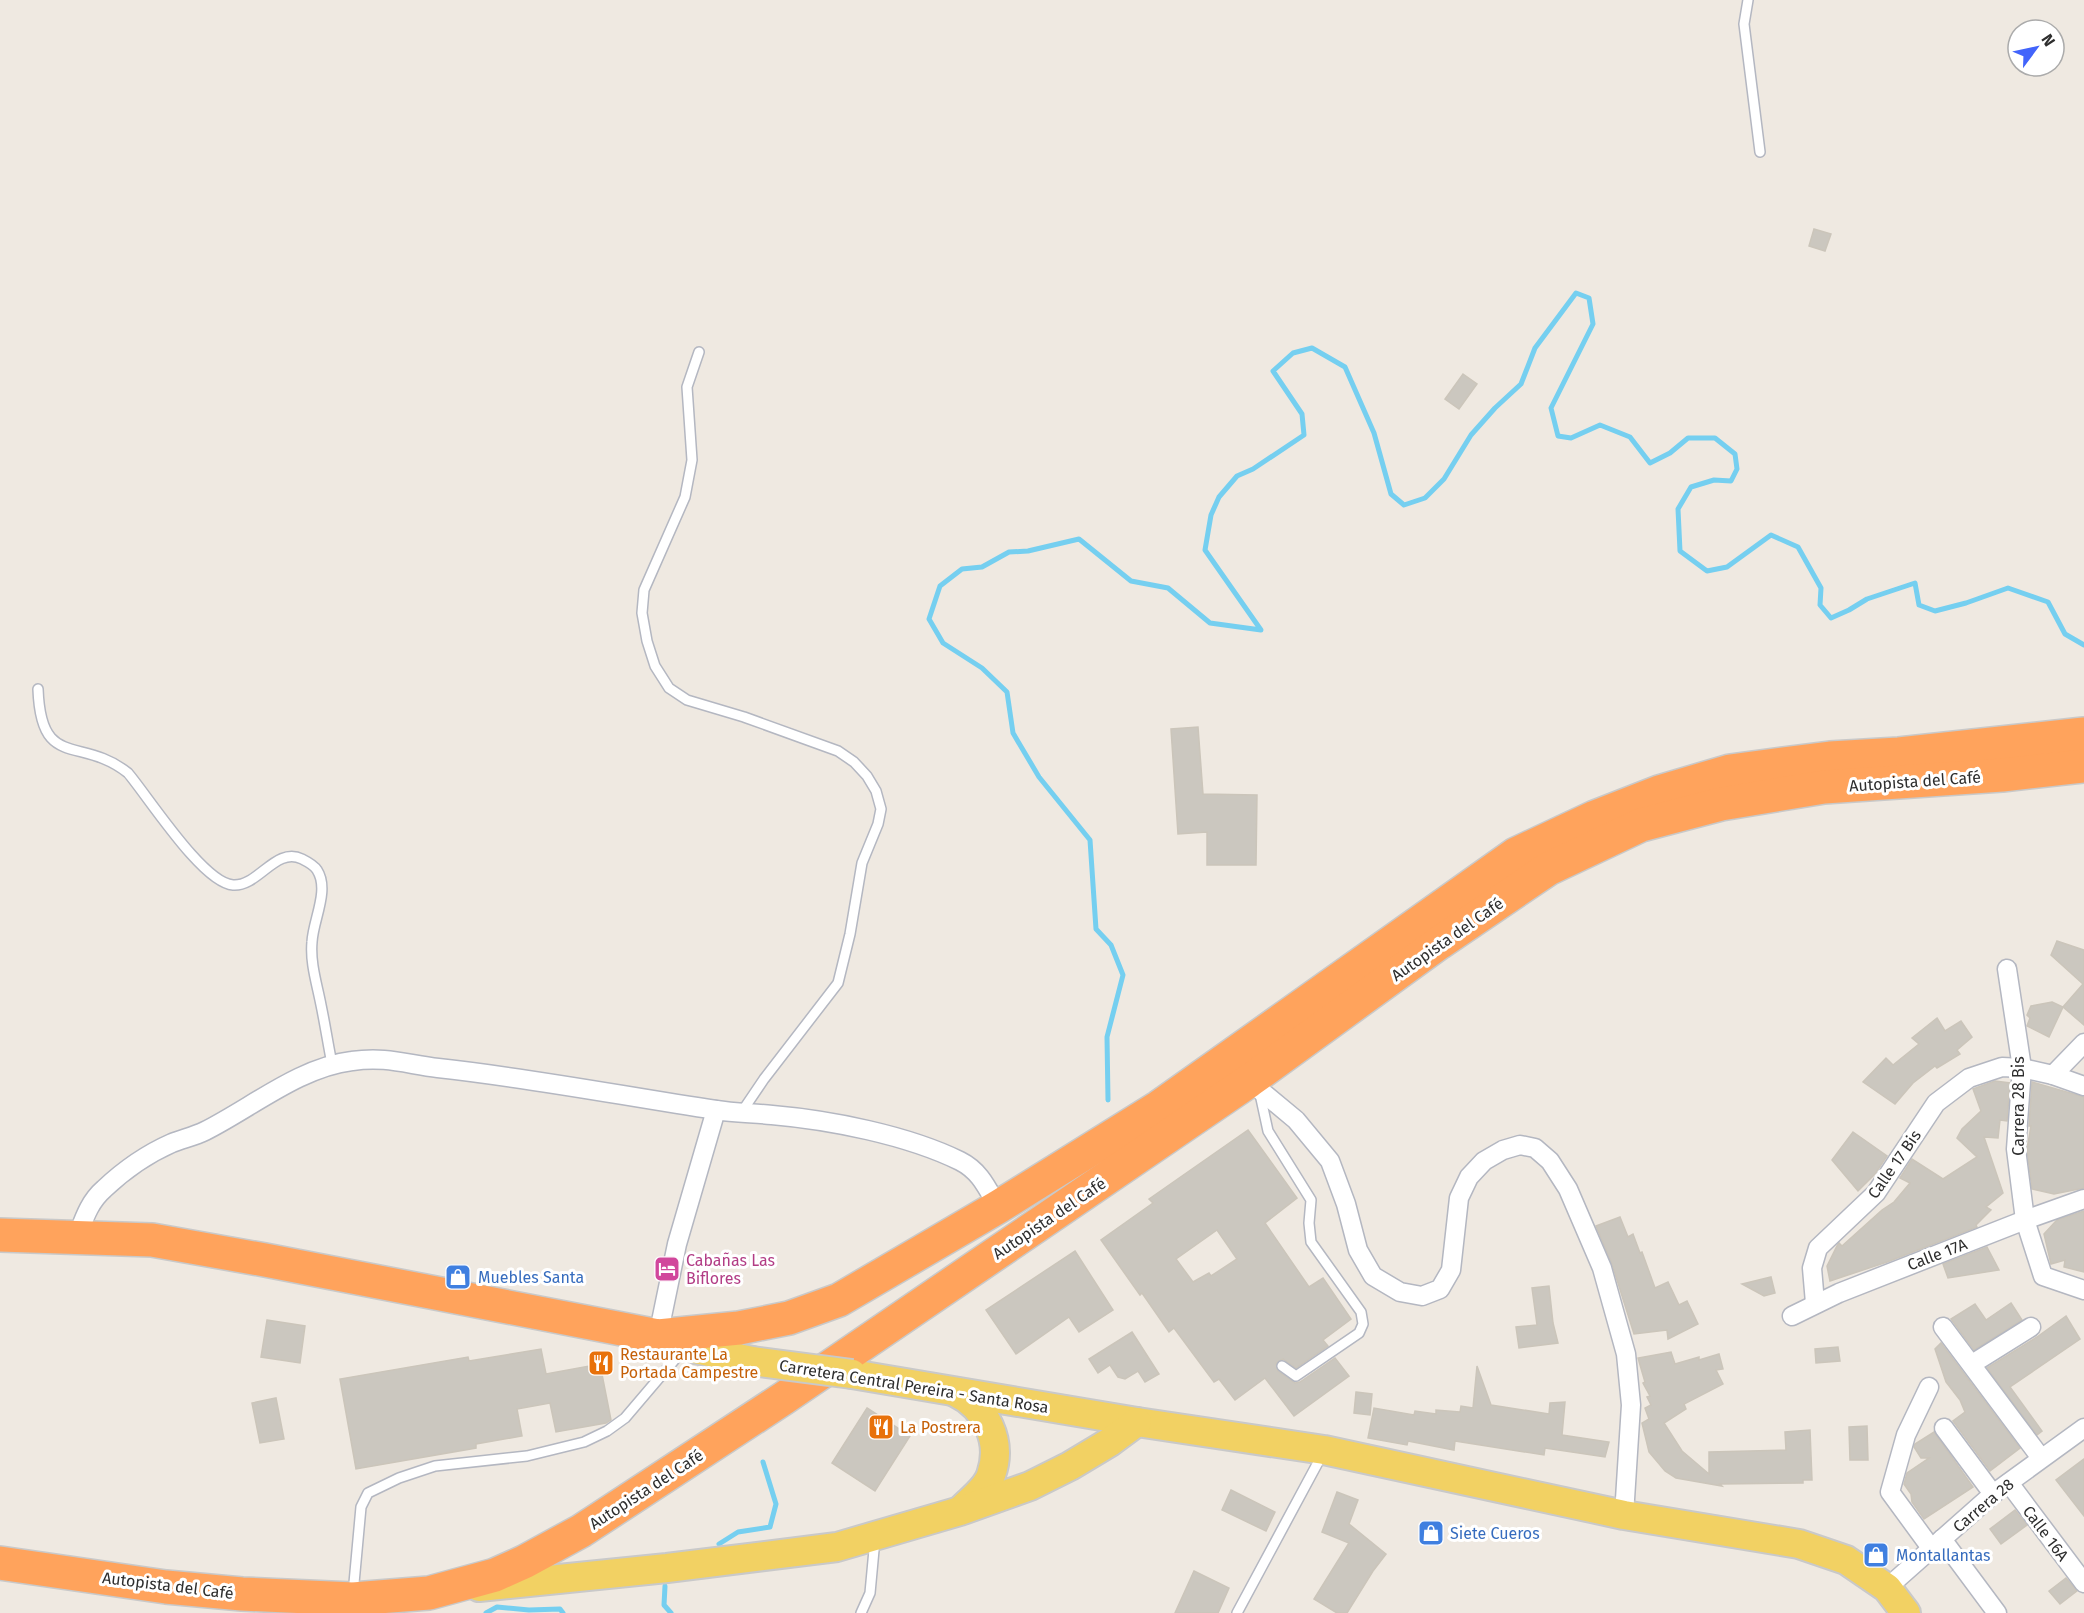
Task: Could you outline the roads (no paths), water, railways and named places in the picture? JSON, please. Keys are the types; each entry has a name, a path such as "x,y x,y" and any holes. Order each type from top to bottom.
{"highway":[{"name":"Autopista del Café","path":"0,1235 152,1240 265,1260 672,1342 789,1318 839,1300 998,1207 1159,1107 1516,854 1595,817 1659,792 1730,771 1830,758 1899,754 2084,734"},
{"name":"Autopista del Café","path":"0,1563 166,1587 242,1594 353,1599 429,1593 495,1575 581,1531 1254,1086 1438,944 1548,869 1641,825 1721,804 1824,787 2002,775 2084,766"}],"main road":[{"name":"Carretera Central Pereira - Santa Rosa","path":"672,1342 752,1361 852,1374 1137,1422 1324,1450 1624,1515 1799,1544 1846,1560 1887,1588 1906,1613"},
{"path":"954,1392 965,1397 986,1417 992,1430 994,1446 991,1476 986,1486 960,1511"},
{"path":"429,1593 667,1568 837,1547 960,1511 1030,1486 1070,1466 1110,1442 1137,1422"}],"street":[{"name":"Carrera 28 Bis","path":"2007,969 2022,1068 2016,1149 2025,1220 2043,1276 2084,1290"},
{"path":"2053,1075 2084,1043"},
{"path":"77,1237 88,1208 102,1191 136,1163 171,1144 203,1132 289,1084 332,1064 373,1059 400,1060 434,1067 541,1080 716,1110 773,1115 832,1124 898,1138 960,1161 974,1169 982,1177 998,1207"},
{"name":"Calle 17 Bis","path":"1815,1303 1812,1268 1818,1248 1876,1193 1936,1103 1969,1078 2002,1067 2022,1068 2053,1075 2084,1086"},
{"path":"1254,1086 1296,1120 1330,1161 1346,1204 1358,1250 1373,1276 1400,1293 1422,1296 1440,1289 1451,1270 1459,1198 1469,1177 1484,1161 1503,1150 1520,1145 1535,1148 1550,1161 1568,1189 1602,1268 1626,1354 1631,1405 1624,1515"},
{"path":"672,1342 677,1244 716,1110"},
{"name":"Calle 17A","path":"1792,1316 1815,1303 2084,1199"},
{"path":"1972,1364 2031,1327"},
{"path":"1943,1328 2042,1458"},
{"path":"1929,1387 1906,1435 1890,1492 1997,1613"},
{"path":"1944,1428 1994,1494"},
{"name":"Carrera 28","path":"1887,1588 1994,1494 2042,1458 2080,1438"},
{"name":"Calle 16A","path":"2009,1483 2084,1583"}],"lane":[{"path":"1748,0 1744,24 1760,152"},
{"path":"699,352 687,387 692,460 685,497 644,590 642,613 647,641 655,666 669,688 687,700 744,717 838,751 854,762 867,776 876,791 881,809 878,824 862,863 850,934 838,983 764,1079 741,1113"},
{"path":"38,689 39,710 46,734 64,748 102,757 128,773 210,875 223,883 236,886 253,879 270,865 285,858 297,857 310,863 317,870 321,880 321,890 311,948 332,1064"},
{"path":"1254,1086 1268,1131 1311,1200 1309,1223 1311,1242 1361,1312 1363,1324 1359,1333 1296,1376 1282,1366"},
{"path":"353,1599 360,1507 368,1493 399,1478 435,1466 527,1456 584,1442 607,1431 625,1418 672,1342"},
{"path":"1237,1613 1324,1450"},
{"path":"861,1613 870,1593 875,1536"}],"waterway":[{"path":"1108,1100 1107,1037 1123,975 1111,945 1096,929 1090,840 1039,777 1013,733 1007,692 982,668 943,643 929,619 940,586 962,569 982,567 1009,552 1028,551 1079,539 1131,581 1168,588 1210,623 1261,630 1205,550 1211,515 1219,497 1237,476 1253,469 1304,435 1302,414 1273,371 1293,353 1312,348 1345,367 1374,433 1391,494 1404,505 1425,498 1444,479 1471,435 1521,384 1535,348 1576,293 1589,298 1593,324 1551,408 1558,436 1571,438 1600,425 1630,437 1650,463 1670,453 1688,438 1715,438 1735,454 1737,469 1731,481 1714,480 1691,487 1678,509 1680,551 1707,571 1727,567 1771,535 1798,547 1821,588 1820,605 1831,618 1867,599 1915,583 1919,605 1935,611 2008,588 2048,602 2065,634 2084,645"},
{"path":"719,1544 738,1532 770,1527 776,1504 763,1462"},
{"path":"665,1586 664,1605 671,1613"},
{"path":"486,1613 497,1607 529,1610 560,1609 563,1613"}],"place":[{"name":"Cabañas Las Biflores","path":"667,1269"},
{"name":"Muebles Santa","path":"458,1277"},
{"name":"Restaurante La Portada Campestre","path":"601,1363"},
{"name":"La Postrera","path":"881,1427"},
{"name":"Siete Cueros","path":"1431,1533"},
{"name":"Montallantas","path":"1876,1555"}]}
